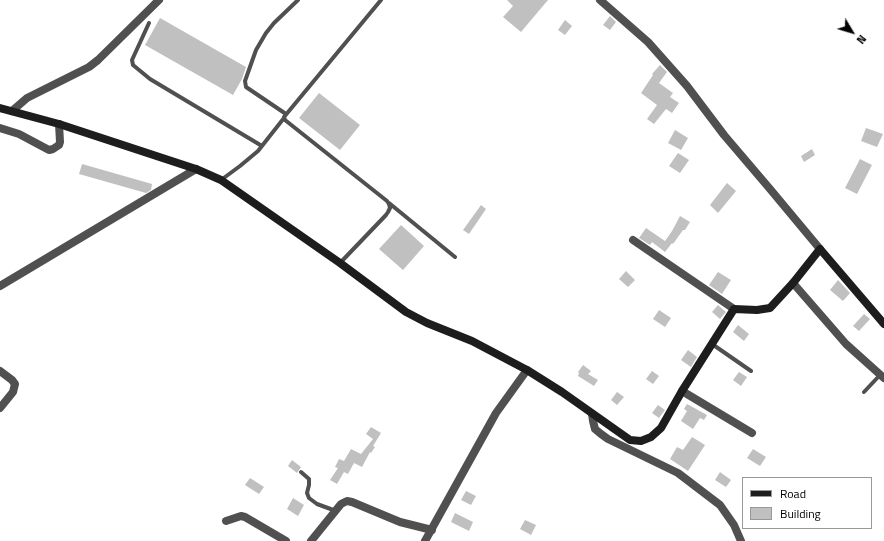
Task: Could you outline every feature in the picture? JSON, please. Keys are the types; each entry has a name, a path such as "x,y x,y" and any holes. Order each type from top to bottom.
{"street":[{"path":"12,111 27,98 89,67 159,0"},
{"path":"600,0 648,42 687,86 724,135 884,324"},
{"path":"0,108 59,124 196,169 221,180 340,263 406,312 427,323 472,341 527,370 562,392 630,440 641,442 652,437 661,428 682,391 734,309"},
{"path":"0,128 18,134 49,150 59,145 59,124"},
{"path":"0,286 196,169"},
{"path":"633,240 734,309 757,310 770,308 793,283 820,249"},
{"path":"793,283 846,344 882,376"},
{"path":"0,370 15,384 13,392 0,408"},
{"path":"425,541 496,413 527,370"},
{"path":"682,391 752,432"},
{"path":"592,414 596,429 608,439 678,473 720,505 734,525 741,541"},
{"path":"312,541 341,504 347,502 352,502 400,522 432,530"},
{"path":"226,521 240,516 245,517 286,541"}],"lane":[{"path":"286,114 246,87 245,82 256,50 266,33 274,23 298,0"},
{"path":"221,180 258,151 286,114 381,0"},
{"path":"149,23 132,60 133,66 150,79 262,146"},
{"path":"284,118 455,257"},
{"path":"340,263 386,215 390,208 388,201"},
{"path":"712,344 751,371"},
{"path":"864,392 882,376"},
{"path":"301,472 309,479 309,498 317,504 336,511"}],"building":[{"path":"507,0 548,0 521,32 503,17 513,6"},
{"path":"610,16 616,22 610,30 603,25"},
{"path":"160,18 246,67 242,79 233,95 145,45"},
{"path":"565,20 572,26 565,35 558,30"},
{"path":"660,65 667,72 659,83 673,93 670,97 679,103 672,113 666,109 654,124 647,119 657,105 641,93 653,75 652,74"},
{"path":"319,93 360,125 340,150 299,118"},
{"path":"866,128 883,134 877,147 861,141"},
{"path":"675,130 688,138 681,150 668,143"},
{"path":"812,149 815,155 804,162 801,156"},
{"path":"678,153 689,160 680,173 669,166"},
{"path":"860,159 872,165 857,194 845,188"},
{"path":"82,164 152,184 151,190 146,193 79,174"},
{"path":"727,183 736,191 718,213 710,205"},
{"path":"481,205 486,209 469,234 463,230"},
{"path":"680,216 690,222 685,230 683,230 665,252 652,242 650,245 639,238 646,228 665,241"},
{"path":"401,225 424,246 403,270 379,249"},
{"path":"626,271 635,280 628,287 619,279"},
{"path":"718,272 731,280 722,294 709,285"},
{"path":"838,280 850,293 843,301 830,290"},
{"path":"718,305 726,312 720,319 712,312"},
{"path":"659,310 671,318 665,327 653,319"},
{"path":"864,314 870,319 859,331 853,326"},
{"path":"738,325 749,334 744,341 733,332"},
{"path":"688,350 697,357 691,367 681,360"},
{"path":"583,365 591,371 588,374 598,380 594,386 578,376 578,372"},
{"path":"652,371 659,376 653,384 646,379"},
{"path":"739,372 747,377 741,386 733,380"},
{"path":"617,392 624,397 617,405 611,400"},
{"path":"687,404 707,415 704,420 700,418 693,429 681,421 687,411 684,409"},
{"path":"658,405 665,410 659,418 652,413"},
{"path":"371,427 381,433 373,446 375,447 371,453 370,452 362,467 354,463 348,474 344,472 337,484 330,480 338,468 335,467 339,459 344,461 351,449 361,454 373,439 366,434"},
{"path":"692,437 705,445 688,471 670,459 677,447 683,450"},
{"path":"753,449 766,457 760,466 747,458"},
{"path":"292,460 301,467 297,473 288,466"},
{"path":"720,472 731,480 726,487 715,480"},
{"path":"250,478 264,487 259,494 245,485"},
{"path":"466,491 476,496 471,505 461,500"},
{"path":"293,498 304,505 298,516 287,509"},
{"path":"455,513 473,522 469,531 451,522"},
{"path":"525,520 536,525 531,535 520,529"}]}
